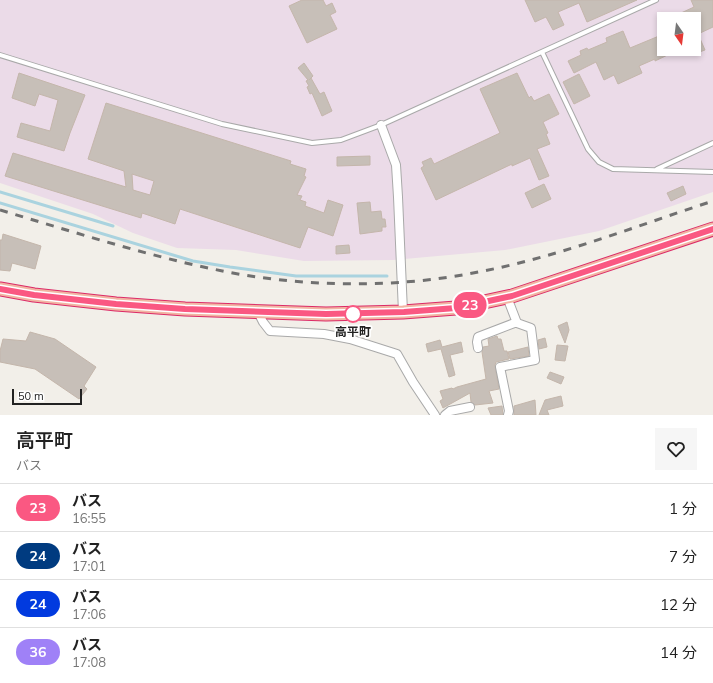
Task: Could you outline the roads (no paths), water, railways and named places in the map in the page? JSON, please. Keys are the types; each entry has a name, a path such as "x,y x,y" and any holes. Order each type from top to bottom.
{"highway":[{"path":"0,289 34,295 116,304 258,312 326,314 404,312 456,308 507,297 713,229"}],"street":[{"path":"381,125 396,165 404,312"},
{"path":"507,297 517,322"},
{"path":"258,312 270,331 324,334 350,339 397,354 403,362 413,382 435,415"},
{"path":"478,348 478,337 517,322 531,328 535,360 500,367 509,411 508,415"},
{"path":"445,415 450,411 470,407"}],"lane":[{"path":"0,55 222,124 312,143 341,140 381,125 656,0"},
{"path":"542,52 588,149 599,162 613,169 635,171 654,170 713,172"},
{"path":"654,170 713,143"}],"waterway":[{"path":"0,192 113,226"},
{"path":"0,203 193,261 296,276 387,276"}],"railway":[{"path":"0,210 133,249 213,269 277,279 343,284 376,284 442,278 504,267 594,241 713,201"}],"place":[{"name":"高平町","path":"353,314"}]}
